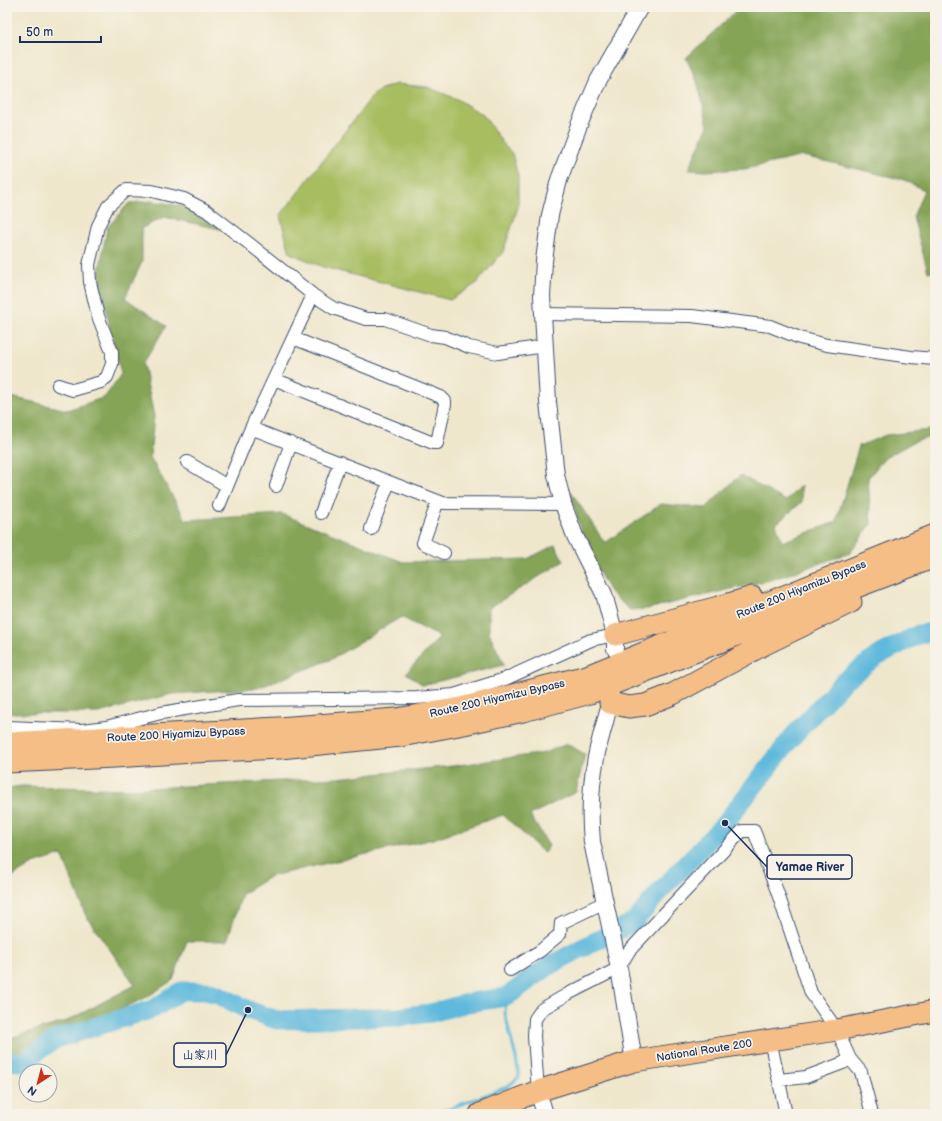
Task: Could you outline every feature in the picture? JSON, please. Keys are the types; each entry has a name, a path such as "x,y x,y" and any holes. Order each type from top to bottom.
{"highway":[{"name":"Route 200 Hiyamizu Bypass","path":"7,743 278,728 373,721 396,719 461,708 587,676 935,534"},
{"path":"615,642 722,606 883,555"},
{"path":"611,699 629,707 645,705 673,694 763,645 935,558"},
{"name":"Route 200 Hiyamizu Bypass","path":"7,762 280,748 401,736 464,724 590,694 820,601 935,558"},
{"name":"National Route 200","path":"480,1114 538,1091 634,1061 837,1030 935,1011"}],"street":[{"path":"7,728 82,730 106,727 161,713 238,700 416,698 454,695 505,679 591,640 615,642 604,594 575,536 563,504 556,475 542,314 542,296 544,261 550,215 566,144 579,125 598,81 640,7"},
{"path":"58,385 73,390 101,382 107,377 112,364 112,352 98,316 90,282 89,265 98,226 108,206 126,190 152,191 165,194 184,199 207,211 252,245 313,295 333,308 366,319 385,318 431,335 445,337 468,347 498,353 545,346"},
{"path":"219,506 251,428 313,295"},
{"path":"542,314 692,316 770,326 800,338 827,345 911,357 935,358"},
{"path":"274,379 433,443 437,443 445,404 445,401 441,397 293,338"},
{"path":"251,428 443,503 563,504"},
{"path":"276,486 291,443"},
{"path":"187,462 227,486"},
{"path":"321,513 340,462"},
{"path":"371,529 389,482"},
{"path":"438,501 423,543 444,552"},
{"path":"611,699 598,748 591,790 590,823 592,842 618,961 634,1061"},
{"path":"545,1114 538,1091 534,1036 535,1019 542,1009 568,994 618,961 742,831 754,831 777,890 811,992 837,1030 850,1058 861,1072 872,1114"},
{"path":"510,970 540,951 560,934 561,923 605,902"},
{"path":"770,1040 786,1114"},
{"path":"779,1080 806,1077 843,1063 850,1058"}],"green space":[{"path":"740,7 935,7 935,271 928,272 913,217 924,190 904,180 803,156 745,169 706,171 688,170 708,126 697,81 686,58"},
{"path":"396,84 427,87 457,99 483,115 504,145 512,153 518,176 518,207 503,252 476,284 450,300 323,267 290,253 280,216 373,95 380,90"},
{"path":"152,201 183,206 224,230 164,217 142,228 142,262 125,298 166,326 143,364 154,416 150,457 186,520 282,514 403,562 527,559 555,545 564,561 489,608 489,632 504,665 423,685 406,673 440,637 401,617 332,659 258,688 172,694 98,713 7,713 7,396 67,410 105,397 121,374 98,277 107,228 129,203"},
{"path":"929,430 935,432 935,436 913,442 885,458 868,478 871,524 850,553 774,579 647,609 630,610 610,592 585,547 570,490 605,543 661,504 706,508 740,475 786,501 801,485 802,502 776,524 782,542 836,522 859,446 886,435"},
{"path":"567,744 585,754 576,792 530,815 549,846 544,853 503,815 433,839 271,876 242,894 227,941 187,941 173,980 147,997 87,1025 48,1038 20,1057 7,1056 7,1039 67,1021 135,985 86,916 62,855 33,864 7,880 7,788 22,786 130,789 336,778 452,766 544,753"}],"waterway":[{"path":"7,1061 22,1062 56,1039 153,1009 181,991 206,991 217,994 248,1010 277,1020 399,1017 431,1013 467,1003 506,997 549,966 634,922 660,891 725,823 793,736 843,682 877,656 919,634 935,632"},
{"path":"435,1114 507,1087 519,1077 505,1014 506,997"}],"place":[{"name":"Yamae River","path":"725,823"},
{"name":"山家川","path":"248,1010"}]}
